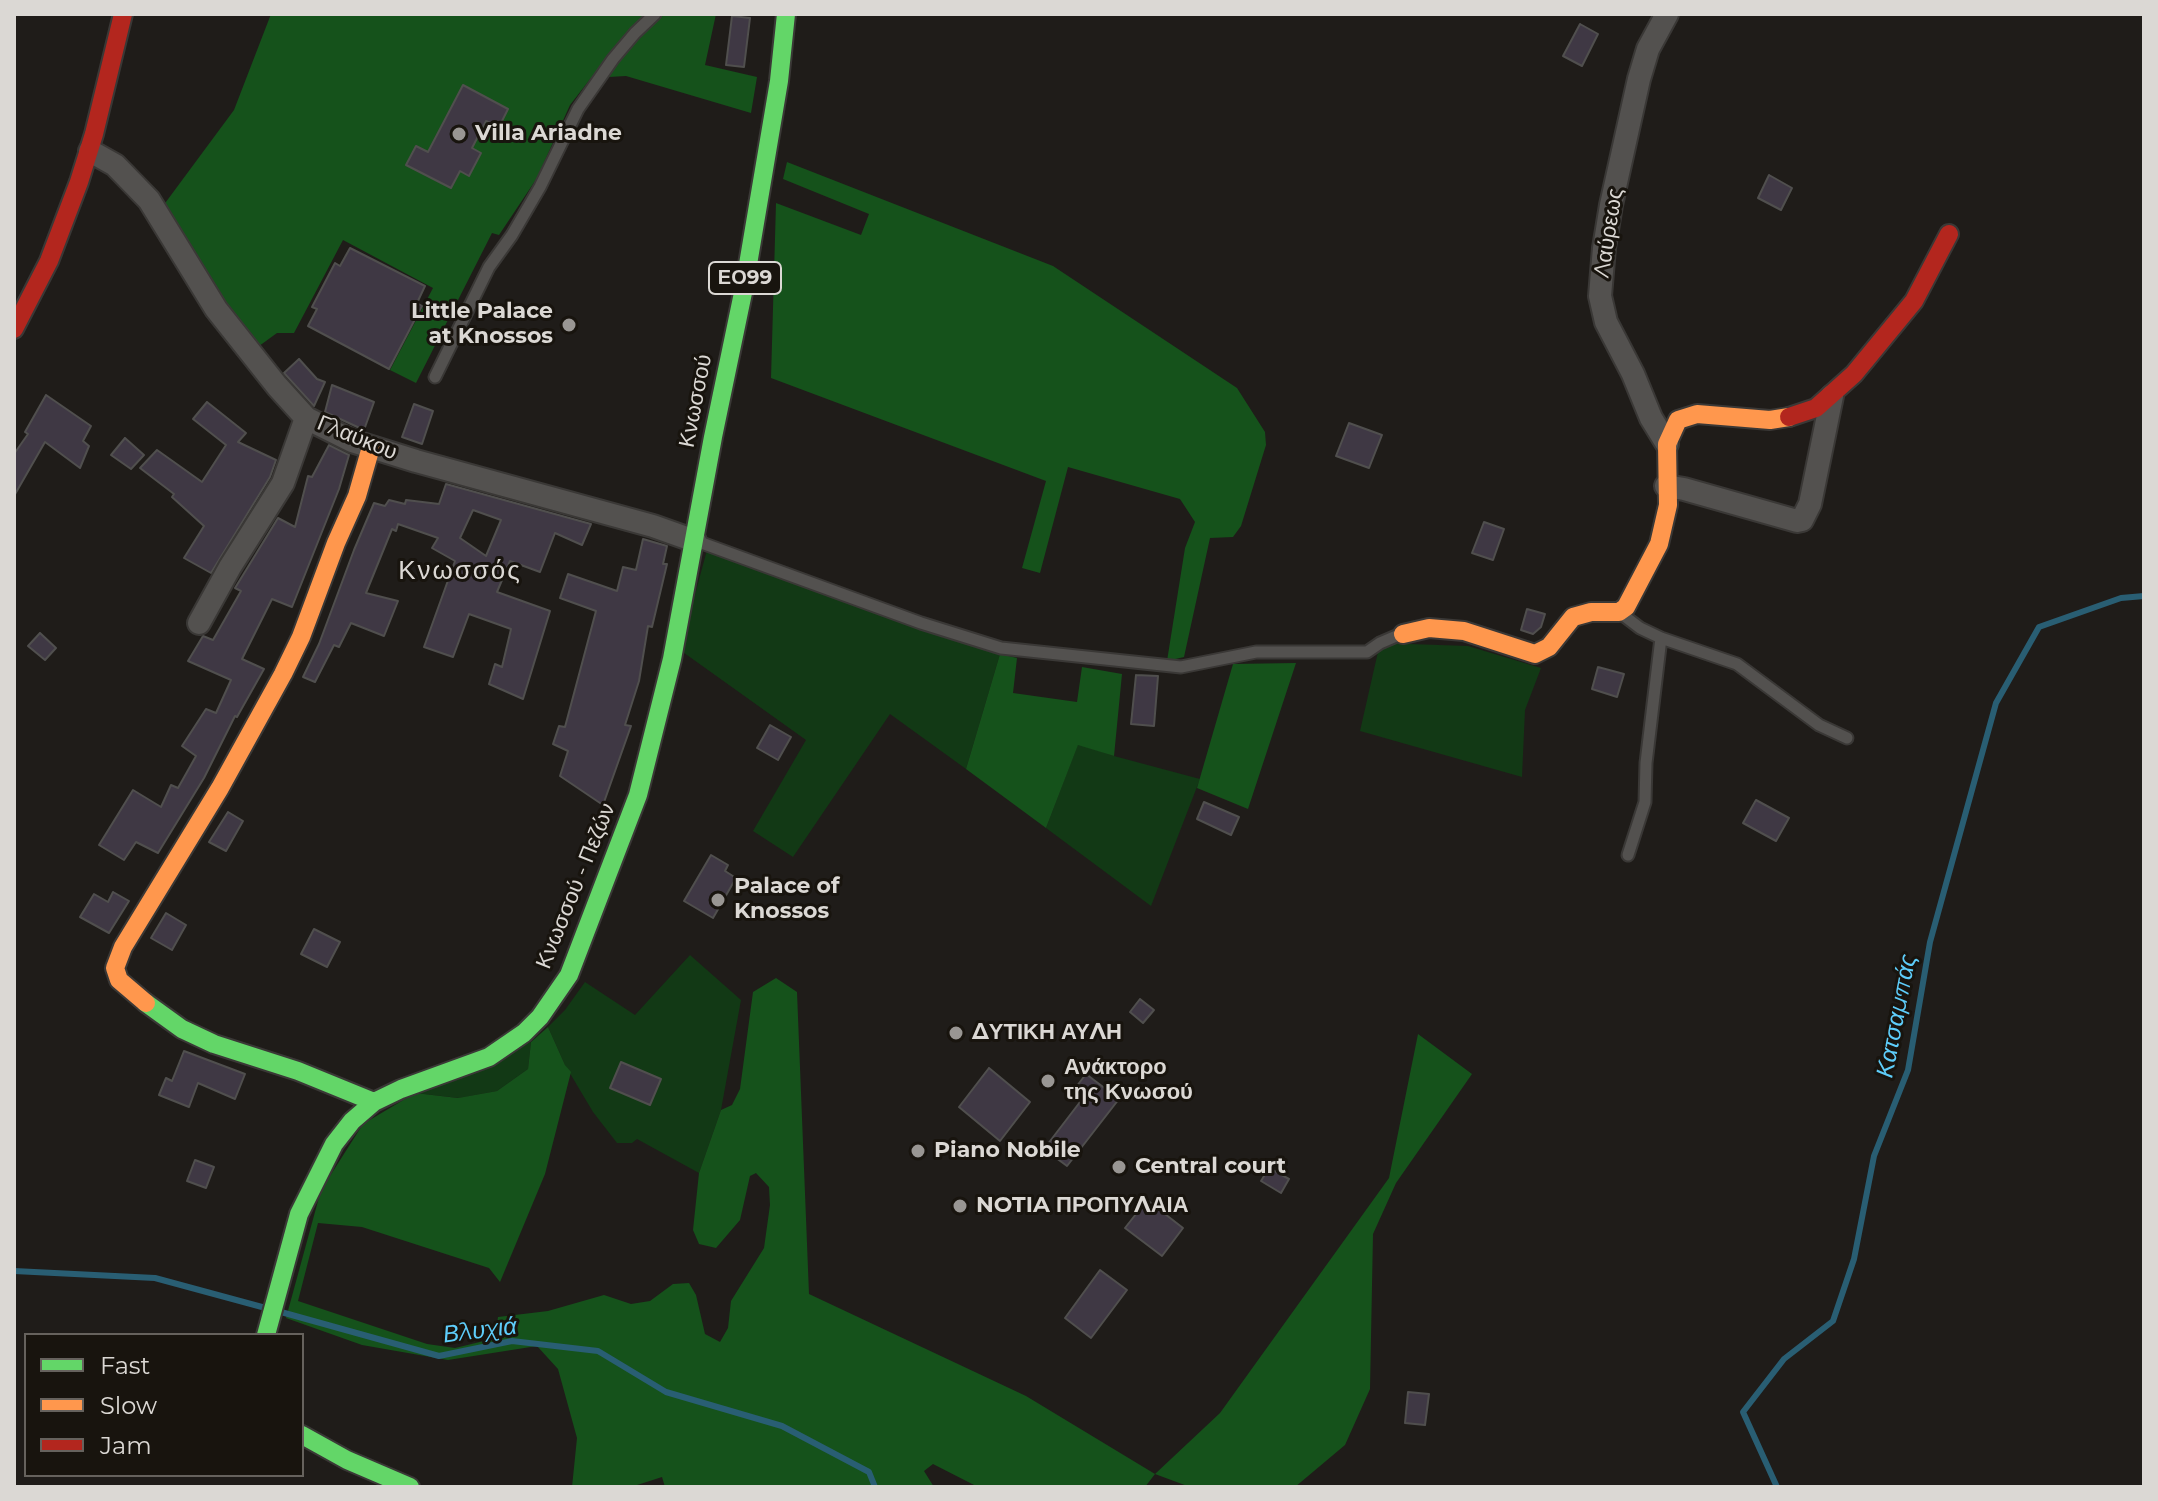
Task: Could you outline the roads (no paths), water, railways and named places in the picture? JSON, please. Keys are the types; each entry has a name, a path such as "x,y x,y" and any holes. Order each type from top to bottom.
{"street":[{"path":"14,329 49,261 90,151 123,14"},
{"name":"Κνωσσού","path":"638,795 665,692 695,541 755,224 781,67 786,14"},
{"name":"Λαύρεως","path":"1667,14 1648,49 1636,90 1609,219 1600,296 1606,322 1651,418 1667,444"},
{"name":"Γλαύκου","path":"90,151 124,172 149,200 216,309 306,418 352,441 653,526 695,541"},
{"path":"1403,634 1429,628 1464,631 1535,654 1549,647 1573,617 1591,612 1619,612 1626,607 1659,544 1668,505 1667,444 1678,420 1697,414 1770,420 1806,412 1832,396 1881,344 1914,301 1949,234"},
{"path":"1666,486 1802,520 1810,504 1832,396"},
{"path":"199,623 283,483 306,418"},
{"path":"371,447 357,496 301,637 283,674 220,788 127,940 115,968 119,980 132,993 182,1029 214,1044 298,1071 374,1102"},
{"name":"Κνωσσού - Πεζών","path":"268,1329 290,1239 316,1176 344,1129 374,1102 489,1057 517,1039 540,1017 569,975 638,795"},
{"path":"304,1436 347,1460 410,1487"}],"lane":[{"path":"435,377 489,267 540,187 578,109 613,59 655,14"},
{"path":"695,541 921,623 1001,648 1181,667 1256,652 1367,652 1403,634"},
{"path":"1619,612 1640,628 1661,638 1737,664 1819,725 1847,738"},
{"path":"1628,855 1645,802 1646,763 1661,638"}],"waterway":[{"name":"Κατσαμπάς","path":"1777,1487 1743,1412 1784,1359 1833,1321 1854,1259 1874,1156 1908,1070 1930,942 1996,703 2039,627 2121,598 2144,596"},
{"name":"Βλυχιά","path":"14,1271 155,1278 262,1307"},
{"name":"Βλυχιά","path":"281,1312 439,1356 512,1341 598,1351 666,1392 782,1426 869,1472 875,1487"}],"place":[{"name":"Villa Ariadne","path":"459,134"},
{"name":"Little Palace at Knossos","path":"569,325"},
{"name":"Palace of Knossos","path":"718,900"},
{"name":"ΔΥΤΙΚΗ ΑΥΛΗ","path":"956,1033"},
{"name":"Ανάκτορο της Κνωσού","path":"1048,1081"},
{"name":"Piano Nobile","path":"918,1151"},
{"name":"Central court","path":"1119,1167"},
{"name":"NOTIA ΠΡΟΠΥΛΑΙΑ","path":"960,1206"}],"district":[{"name":"Κνωσσός","path":"460,571"}]}
